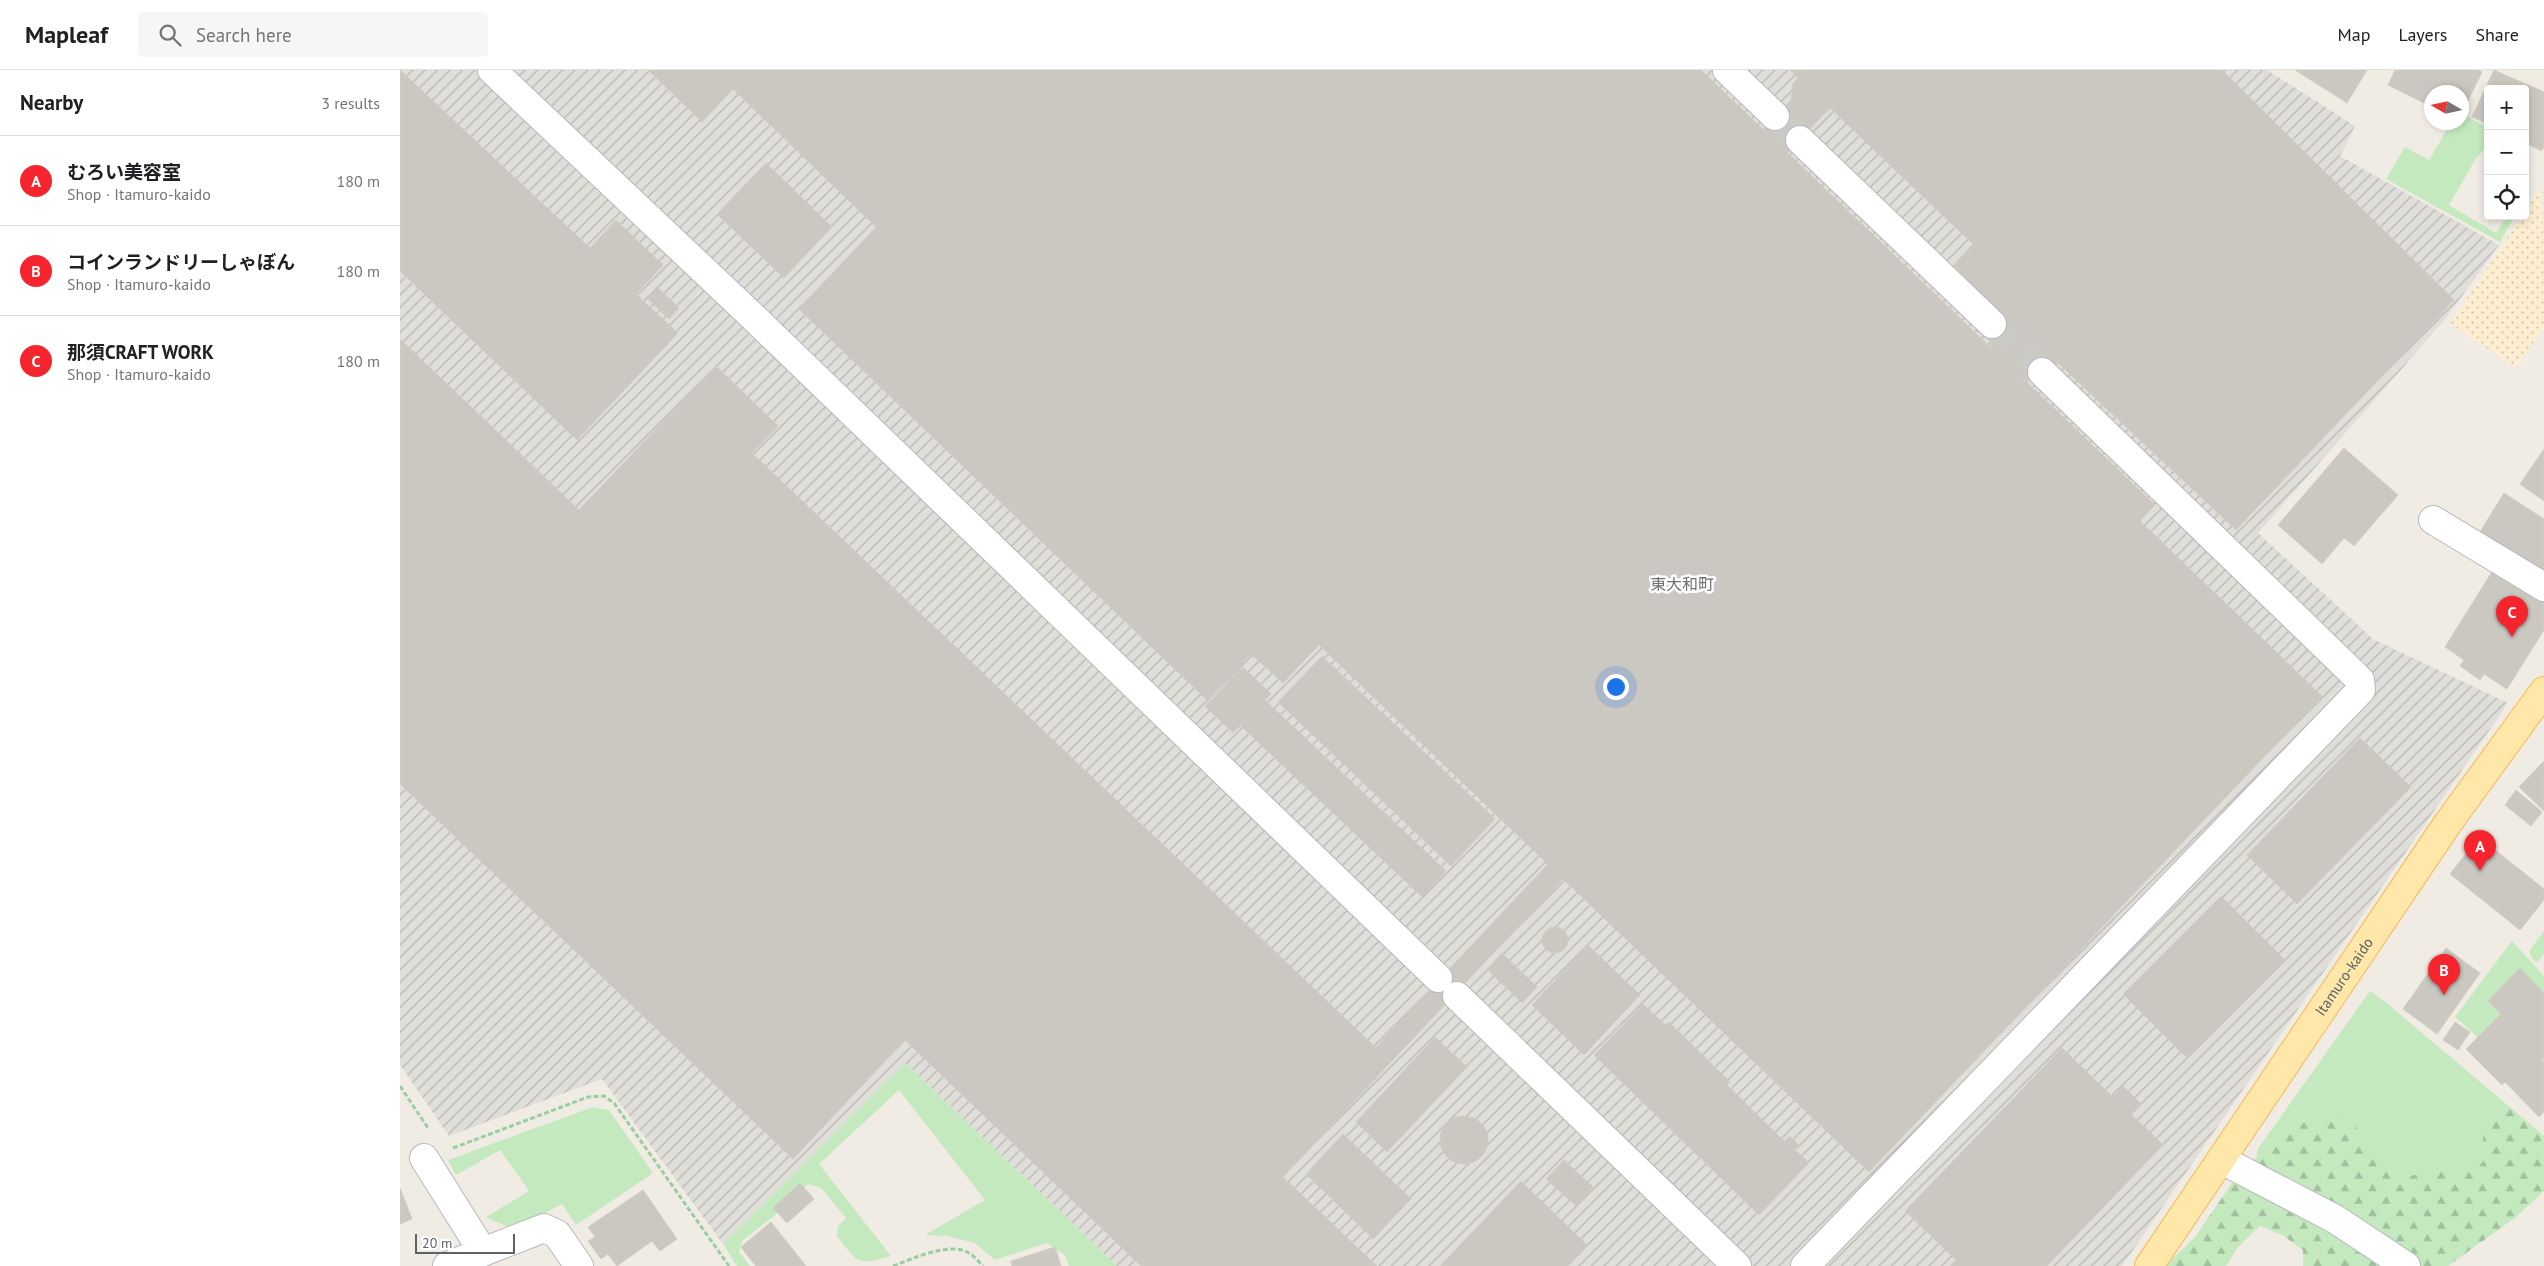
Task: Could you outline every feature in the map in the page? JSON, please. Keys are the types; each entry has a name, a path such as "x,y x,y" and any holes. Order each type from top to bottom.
{"main road":[{"name":"Itamuro-kaido","path":"2149,1266 2448,823 2544,691"}],"street":[{"path":"492,70 756,320 1737,1266"},
{"path":"1727,70 1775,116"},
{"path":"1800,140 1992,324"},
{"path":"1805,1266 2361,690 2360,680 2042,372"},
{"path":"2433,520 2544,587"},
{"path":"434,1154 483,1252"},
{"path":"2222,1160 2335,1219 2406,1266"},
{"path":"447,1266 544,1228 557,1234 579,1266"}],"path":[{"path":"400,1086 434,1154 588,1097 604,1096 614,1103 729,1266"},
{"path":"893,1266 924,1254 950,1249 968,1252 984,1266"}],"shaded area":[{"path":"400,70 2267,70 2355,126 2340,156 2499,245 2446,318 2258,533 2373,639 2508,703 2122,1266 1117,1266 905,1063 723,1244 602,1079 449,1136 400,1065"}],"green space":[{"path":"2469,117 2484,126 2484,149 2475,160 2449,205 2496,233 2504,220 2513,220 2500,242 2386,179 2405,147 2429,160 2447,130 2469,130"},
{"path":"2544,931 2544,954 2537,962 2533,960 2529,951"},
{"path":"2512,941 2544,976 2544,1096 2455,1017"},
{"path":"2370,991 2544,1136 2438,1264 2257,1163 2257,1150"},
{"path":"905,1063 1117,1266 1069,1266 1065,1255 1046,1243 995,1260 975,1243 947,1236 925,1235 985,1200 899,1090 819,1164 891,1256 871,1261 859,1260 854,1257 837,1236 838,1226 846,1218 821,1188 808,1184 774,1216 742,1241 739,1252 750,1266 737,1266 723,1244"},
{"path":"2506,1104 2544,1136 2544,1191 2516,1217 2448,1266 2303,1266 2303,1250 2282,1235 2260,1226 2238,1247 2226,1266 2165,1266 2195,1237 2230,1186 2251,1161 2303,1123 2341,1115 2363,1133 2384,1167 2411,1176 2440,1168 2474,1172 2486,1158 2483,1136 2488,1119 2496,1105"},
{"path":"593,1107 609,1110 653,1173 576,1225 562,1204 513,1229 486,1217 529,1191 500,1150 456,1175 448,1160"}],"sand":[{"path":"2542,186 2544,327 2516,368 2450,323 2519,220 2529,220 2529,205"}],"building":[{"path":"400,70 590,248 616,220 663,265 636,294 678,333 577,440 400,271"},
{"path":"648,70 1701,70 2155,505 2140,521 2322,696 1869,1172 1319,645 1283,683 1251,654 1207,700 799,309 876,227 733,89 702,122"},
{"path":"1790,70 2222,70 2454,300 2236,530 2058,363 2024,380 1990,347 1997,313 1954,265 1973,244 1830,108 1787,153 1763,130 1791,100 1793,83 1798,78"},
{"path":"2295,70 2367,70 2347,103"},
{"path":"2395,70 2478,70 2482,72 2469,99 2469,85 2424,85 2424,103 2388,85"},
{"path":"2494,70 2528,85 2487,85"},
{"path":"2529,85 2544,92 2544,146 2542,151 2529,145"},
{"path":"2484,91 2484,122 2472,117"},
{"path":"766,163 832,227 784,278 717,214"},
{"path":"658,288 679,308 669,319 648,299"},
{"path":"400,339 579,510 716,366 778,426 752,453 1391,1062 1283,1177 1377,1266 1141,1266 905,1040 793,1159 400,784"},
{"path":"2344,448 2398,495 2354,546 2344,538 2322,564 2278,525"},
{"path":"2544,449 2544,501 2520,484"},
{"path":"2504,493 2544,519 2544,573 2480,532"},
{"path":"2495,567 2544,599 2544,630 2507,689 2484,674 2480,680 2460,666 2464,660 2445,647"},
{"path":"1322,656 1495,819 1451,866 1278,702"},
{"path":"1243,667 1271,694 1233,733 1205,706"},
{"path":"1265,700 1446,871 1422,897 1240,725"},
{"path":"2360,738 2411,787 2297,904 2247,855"},
{"path":"2544,761 2544,811 2519,787"},
{"path":"2516,790 2542,812 2531,826 2505,805"},
{"path":"2479,837 2544,889 2544,900 2520,930 2450,874"},
{"path":"1548,864 1563,879 1391,1062 1375,1048"},
{"path":"2221,896 2284,959 2186,1057 2123,994"},
{"path":"1555,927 1564,931 1568,940 1564,949 1555,953 1546,949 1542,940 1546,931"},
{"path":"1588,945 1640,995 1584,1055 1532,1005"},
{"path":"2446,948 2480,973 2437,1034 2403,1009"},
{"path":"1502,953 1537,987 1522,1003 1487,969"},
{"path":"2520,968 2544,993 2544,1058 2541,1060 2544,1063 2544,1112 2539,1117 2505,1082 2502,1085 2466,1049 2501,1014 2488,1001"},
{"path":"1643,1004 1665,1025 1669,1022 1730,1082 1727,1085 1784,1141 1790,1136 1799,1146 1795,1150 1809,1163 1759,1215 1594,1055"},
{"path":"2455,1022 2470,1032 2458,1050 2443,1040"},
{"path":"1435,1037 1467,1067 1387,1152 1356,1122"},
{"path":"2062,1048 2113,1097 2123,1086 2141,1104 2131,1114 2163,1145 2047,1266 1950,1266 1956,1260 1905,1211"},
{"path":"1464,1116 1473,1118 1481,1123 1486,1131 1488,1140 1486,1149 1481,1157 1473,1162 1464,1164 1455,1162 1447,1157 1442,1149 1440,1140 1442,1131 1447,1123 1455,1118"},
{"path":"1343,1134 1411,1199 1373,1239 1306,1174"},
{"path":"1564,1160 1593,1187 1576,1206 1546,1179"},
{"path":"1521,1181 1588,1246 1568,1266 1440,1266"},
{"path":"800,1183 814,1199 787,1223 773,1208"},
{"path":"400,1188 412,1219 400,1224"},
{"path":"643,1190 677,1239 660,1251 652,1241 617,1266 608,1254 601,1259 588,1241 595,1237 588,1227"},
{"path":"771,1222 806,1266 756,1266 741,1247"},
{"path":"1055,1247 1061,1266 1012,1266 1011,1261"}],"tunnel":[{"path":"1775,116 1800,140"},
{"path":"1992,324 2042,372"}],"place":[{"name":"那須CRAFT WORK","path":"2512,637"},
{"name":"むろい美容室","path":"2480,871"},
{"name":"コインランドリーしゃぼん","path":"2444,995"}],"district":[{"name":"東大和町","path":"1682,584"}]}
